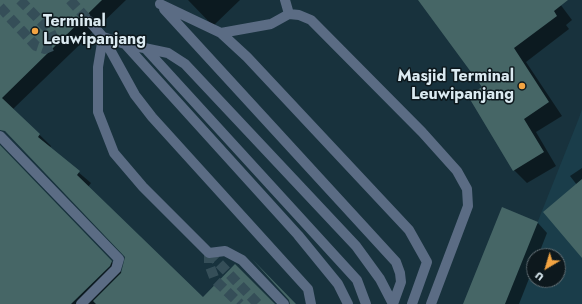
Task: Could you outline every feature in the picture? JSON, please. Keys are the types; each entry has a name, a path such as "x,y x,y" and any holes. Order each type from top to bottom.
{"street":[{"path":"285,0 289,14"},
{"path":"158,2 221,33 247,57 408,230 427,262 412,304"},
{"path":"158,2 396,262 400,273 401,282 393,304"},
{"path":"221,33 271,24 289,14 299,15 311,20 422,132 457,171 467,188 468,206 431,304"},
{"path":"89,21 103,37 135,95 152,117 308,289 310,304"},
{"path":"103,37 125,44 168,53 186,64 356,246 380,279 393,304"},
{"path":"103,37 98,67 98,112 114,153 143,187 209,253 225,251 242,260 284,304"},
{"path":"125,44 298,235 338,284 348,304"},
{"path":"145,48 357,280 366,304"},
{"path":"0,136 119,259 116,269 81,304"}],"shaded area":[{"path":"582,109 582,304 505,304 526,251 526,288 566,288 566,248 527,248"}],"building":[{"path":"0,0 102,0 2,98 40,134 38,137 80,171 77,175 203,297 235,264 275,304 96,304 93,301 121,273 125,257 5,131 0,130"},
{"path":"418,0 568,0 554,11 557,16 514,48 549,102 524,119 544,152 513,171 468,96 482,87"},
{"path":"0,145 112,261 110,266 71,304 0,304"},
{"path":"582,179 582,258 543,212"},
{"path":"502,207 538,222 528,248 526,248 526,252 505,304 463,304"},
{"path":"252,259 296,304 290,304 289,300"}],"tunnel":[{"path":"0,7 36,46 45,49 52,46 54,39 50,31 20,0"},
{"path":"70,0 89,21"},
{"path":"209,253 258,304"},
{"path":"209,253 209,264 215,280 240,304"}],"place":[{"name":"Terminal Leuwipanjang","path":"35,31"},
{"name":"Masjid Terminal Leuwipanjang","path":"522,86"}]}
